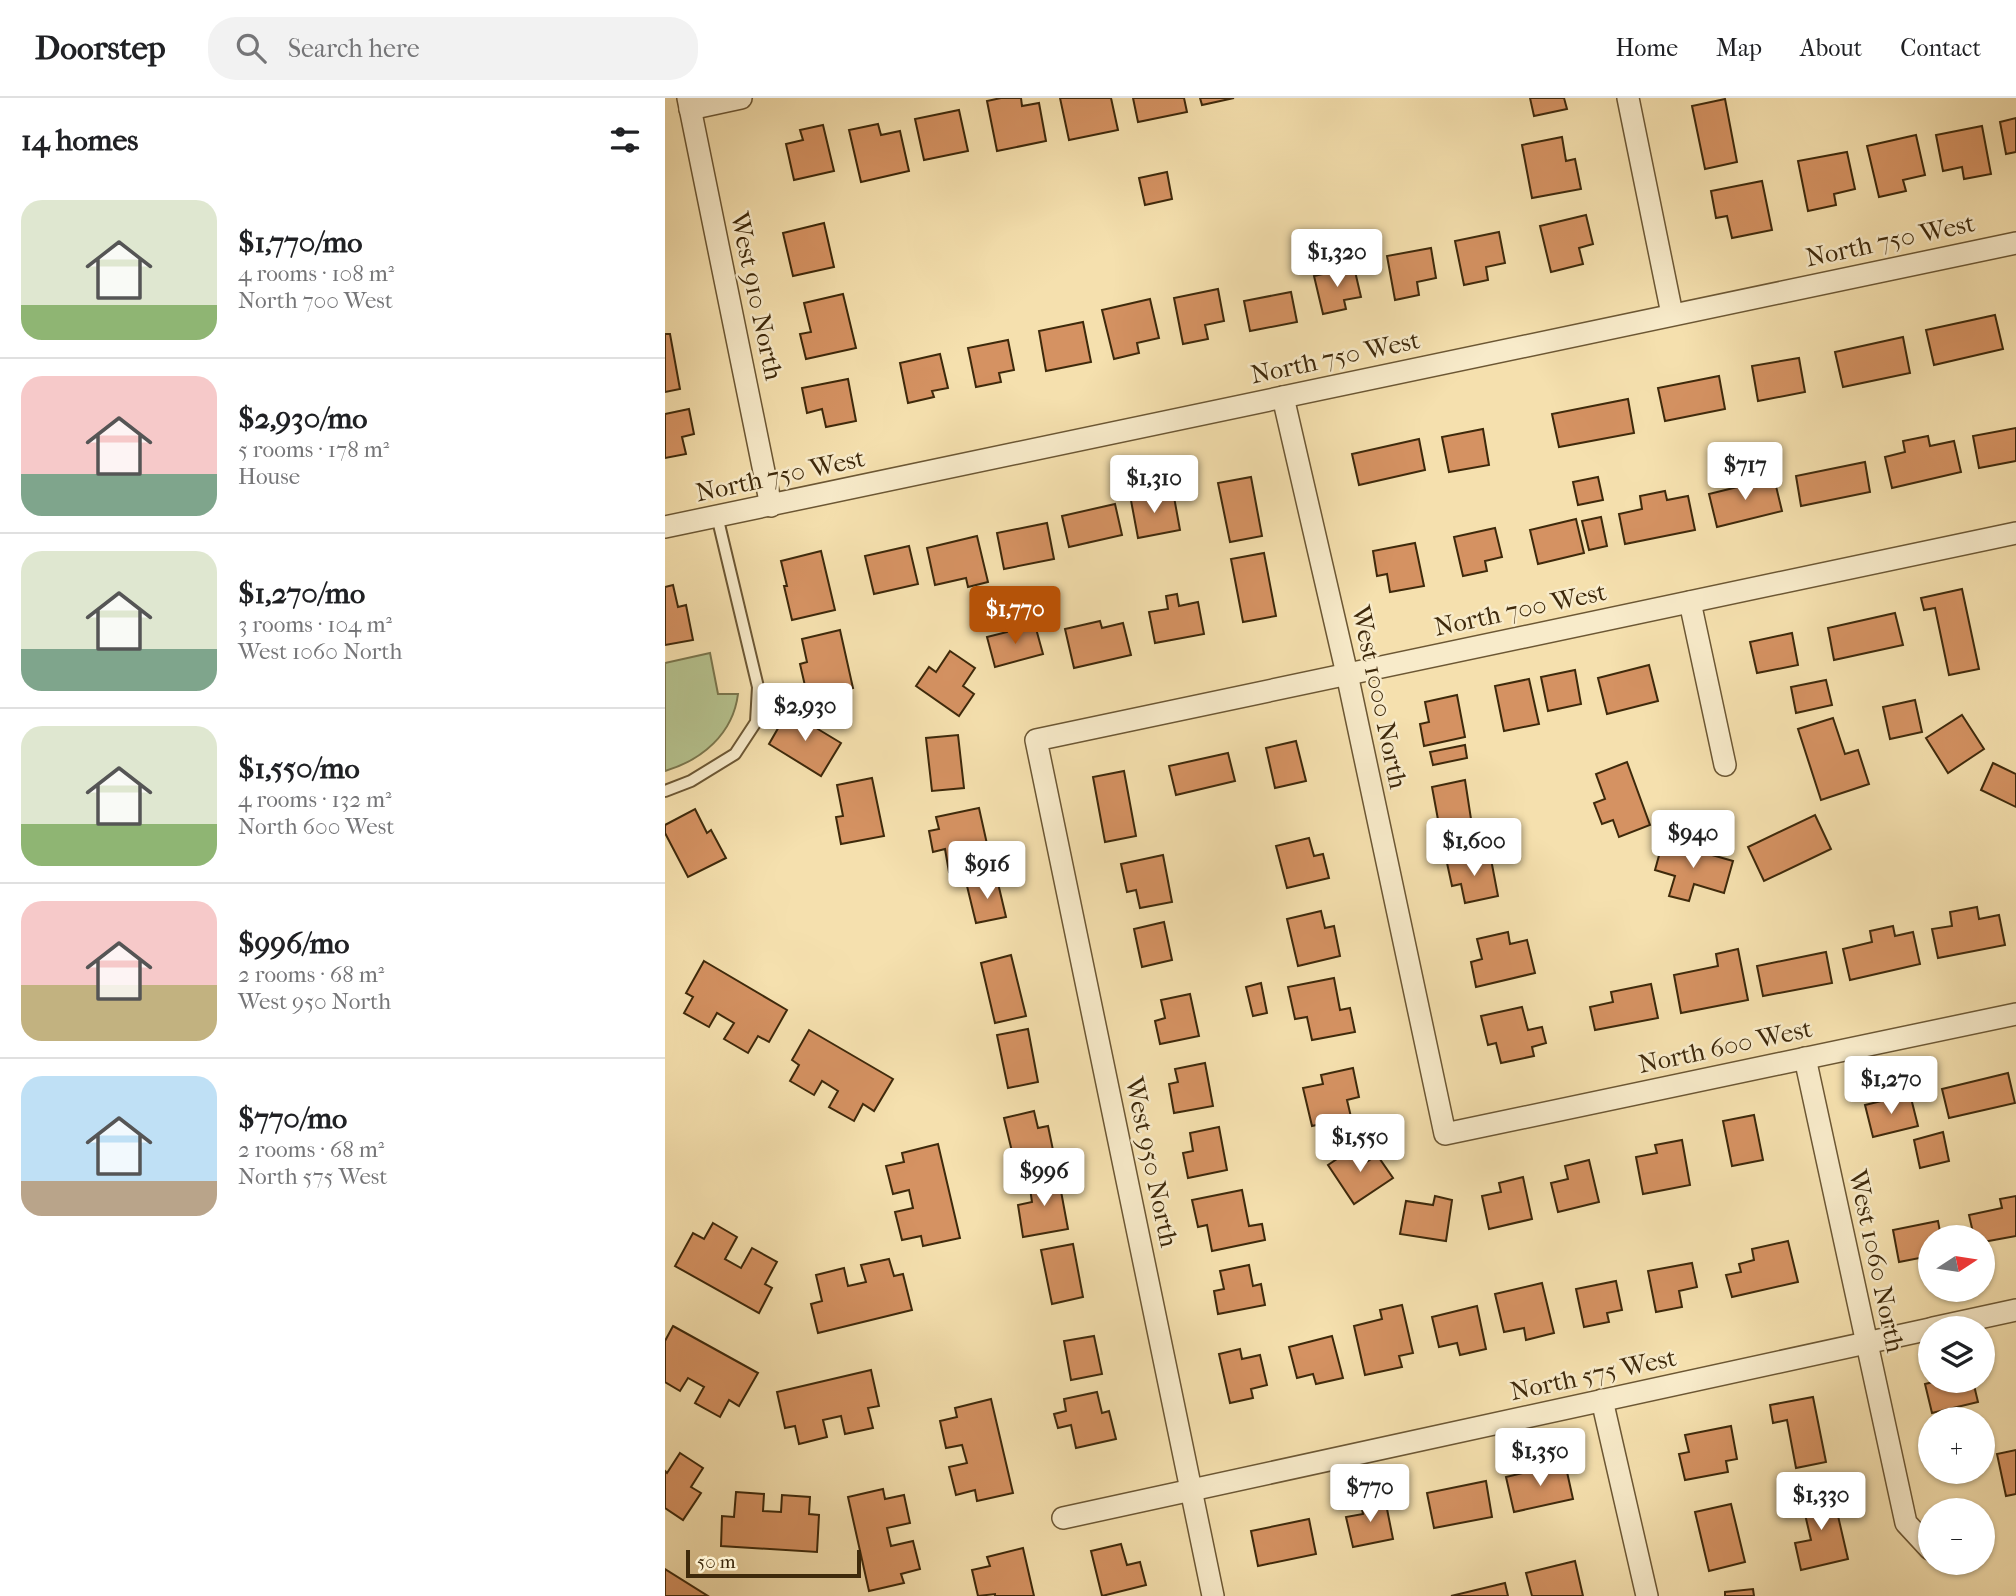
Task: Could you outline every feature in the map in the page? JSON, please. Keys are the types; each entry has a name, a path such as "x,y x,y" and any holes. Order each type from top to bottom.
{"street":[{"path":"689,103 741,98"},
{"path":"1628,98 1672,314"},
{"name":"West 910 North","path":"689,103 771,506"},
{"name":"North 750 West","path":"665,527 2016,243"},
{"name":"West 1000 North","path":"1283,397 1347,674 1445,1133"},
{"name":"North 700 West","path":"1036,740 2016,533"},
{"path":"1690,602 1725,765"},
{"name":"West 950 North","path":"1036,740 1213,1596"},
{"name":"North 600 West","path":"1445,1133 2016,1014"},
{"name":"West 1060 North","path":"1805,1058 1906,1523 1918,1536"},
{"name":"North 575 West","path":"1989,1316 2016,1310"},
{"name":"North 575 West","path":"1063,1518 1918,1332"},
{"path":"1602,1400 1647,1596"}],"lane":[{"path":"665,792 691,781 735,754 756,722 758,687 717,516"}],"green space":[{"path":"710,653 718,694 738,694 735,708 722,733 703,752 665,771 665,663"}],"building":[{"path":"1021,98 1022,106 1039,103 1046,141 997,151 987,101"},
{"path":"1060,98 1111,98 1118,130 1069,140"},
{"path":"1133,98 1184,98 1187,112 1138,122"},
{"path":"1200,98 1234,98 1202,105"},
{"path":"1530,98 1564,98 1567,109 1534,116"},
{"path":"1725,99 1737,162 1705,169 1692,106"},
{"path":"959,110 968,151 924,160 915,119"},
{"path":"2016,118 2016,152 2006,154 2000,122"},
{"path":"878,124 881,135 900,131 909,171 861,182 849,130"},
{"path":"823,125 834,171 794,180 786,144 803,140 800,130"},
{"path":"1982,126 1991,174 1964,179 1962,167 1943,171 1936,135"},
{"path":"1916,135 1925,175 1903,180 1906,191 1879,197 1867,146"},
{"path":"1562,137 1566,161 1575,159 1581,189 1532,198 1522,145"},
{"path":"1847,152 1855,189 1834,194 1836,205 1808,211 1798,161"},
{"path":"1167,172 1172,199 1145,205 1139,178"},
{"path":"1762,181 1772,230 1732,238 1727,216 1716,218 1711,191"},
{"path":"1586,215 1593,244 1579,248 1583,264 1551,272 1540,226"},
{"path":"824,223 834,267 793,276 783,233"},
{"path":"1499,232 1505,263 1486,267 1488,280 1464,285 1455,241"},
{"path":"1431,248 1436,278 1417,282 1419,295 1395,300 1387,256"},
{"path":"1354,267 1361,297 1344,300 1346,309 1323,314 1314,276"},
{"path":"1218,289 1224,321 1205,325 1208,339 1183,344 1174,298"},
{"path":"1291,292 1297,322 1250,331 1244,301"},
{"path":"843,294 856,348 806,359 800,334 811,332 804,303"},
{"path":"1150,299 1159,338 1137,343 1139,353 1114,359 1102,310"},
{"path":"1995,315 2003,349 1934,365 1926,330"},
{"path":"1083,322 1091,362 1046,371 1039,331"},
{"path":"665,334 670,334 680,389 665,392"},
{"path":"1903,337 1910,373 1843,387 1835,352"},
{"path":"1008,340 1014,370 999,373 1001,382 976,387 968,348"},
{"path":"940,354 948,388 932,391 934,397 908,403 900,363"},
{"path":"1799,358 1805,392 1758,401 1752,366"},
{"path":"1719,376 1725,409 1665,421 1658,388"},
{"path":"848,379 856,421 826,427 822,409 807,413 802,388"},
{"path":"1628,399 1634,433 1559,447 1552,414"},
{"path":"689,409 694,434 682,437 686,454 665,458 665,414"},
{"path":"2016,428 2016,461 1979,468 1973,436"},
{"path":"1483,429 1489,465 1449,472 1442,437"},
{"path":"1928,436 1930,446 1954,441 1961,472 1892,488 1885,457 1905,452 1903,441"},
{"path":"1419,439 1425,470 1359,485 1352,454"},
{"path":"1865,462 1870,492 1801,506 1796,476"},
{"path":"1251,477 1262,536 1230,542 1218,483"},
{"path":"1598,477 1603,500 1578,505 1573,482"},
{"path":"1774,478 1782,511 1717,527 1709,494"},
{"path":"1154,491 1156,500 1174,497 1180,530 1138,538 1130,495"},
{"path":"1665,491 1667,500 1688,496 1695,530 1625,544 1619,514 1642,509 1640,496"},
{"path":"1115,504 1122,535 1069,547 1062,516"},
{"path":"1601,517 1607,546 1589,550 1582,521"},
{"path":"1576,519 1584,553 1538,564 1530,530"},
{"path":"1047,523 1054,559 1004,569 997,533"},
{"path":"1495,528 1502,557 1485,561 1487,571 1463,576 1454,537"},
{"path":"977,536 988,582 968,587 966,578 935,585 927,548"},
{"path":"1415,543 1424,586 1390,592 1387,574 1377,576 1373,551"},
{"path":"909,546 918,584 874,594 865,556"},
{"path":"821,551 835,610 792,620 781,561"},
{"path":"1264,553 1276,616 1243,622 1231,559"},
{"path":"673,585 678,607 686,605 693,640 665,645 665,587"},
{"path":"1962,589 1979,669 1949,675 1935,608 1924,610 1921,598"},
{"path":"1177,594 1179,606 1198,602 1204,634 1155,643 1149,612 1168,609 1166,596"},
{"path":"1895,613 1903,645 1834,660 1828,628"},
{"path":"1100,621 1102,628 1123,623 1131,655 1074,668 1065,629"},
{"path":"1035,625 1043,654 995,667 987,637"},
{"path":"840,630 853,688 808,699 800,664 807,662 802,639"},
{"path":"1792,633 1798,665 1757,673 1750,642"},
{"path":"950,651 975,668 963,686 974,694 959,716 916,686 929,667 936,672"},
{"path":"1649,665 1658,701 1607,714 1598,678"},
{"path":"1575,670 1581,704 1548,711 1541,677"},
{"path":"1529,679 1539,724 1504,731 1495,686"},
{"path":"1826,680 1832,705 1796,713 1791,687"},
{"path":"1457,695 1465,737 1424,746 1420,724 1429,722 1425,702"},
{"path":"1915,700 1922,732 1890,739 1883,707"},
{"path":"788,711 841,743 821,776 769,744"},
{"path":"1962,715 1984,749 1948,773 1926,738"},
{"path":"1833,718 1845,754 1858,750 1869,784 1821,800 1798,729"},
{"path":"958,735 964,788 932,791 926,738"},
{"path":"1296,741 1306,781 1275,788 1266,748"},
{"path":"1465,745 1467,758 1433,765 1430,752"},
{"path":"1228,753 1235,781 1176,795 1169,766"},
{"path":"1627,762 1650,825 1619,837 1613,820 1602,824 1594,803 1605,799 1596,774"},
{"path":"1993,763 2016,774 2016,807 1981,790"},
{"path":"1124,771 1136,836 1105,842 1093,777"},
{"path":"872,778 884,836 841,844 836,817 843,816 837,785"},
{"path":"1465,780 1471,819 1439,825 1432,787"},
{"path":"979,808 991,862 949,872 945,849 933,852 929,831 939,829 936,817"},
{"path":"695,809 707,833 711,830 726,858 688,877 665,833 665,825"},
{"path":"1815,815 1831,849 1764,881 1748,847"},
{"path":"1309,838 1314,856 1323,854 1329,878 1287,888 1276,846"},
{"path":"1663,841 1733,861 1724,893 1694,884 1689,901 1669,896 1675,876 1655,870"},
{"path":"1490,854 1498,896 1465,903 1461,884 1452,886 1447,863"},
{"path":"1163,855 1172,902 1140,908 1136,890 1127,892 1121,864"},
{"path":"997,879 1006,917 976,923 967,886"},
{"path":"1977,907 1979,919 1999,915 2005,945 1938,958 1932,929 1952,926 1950,912"},
{"path":"1321,911 1325,928 1334,926 1340,956 1298,966 1287,919"},
{"path":"1164,922 1172,960 1142,967 1134,929"},
{"path":"1893,926 1895,936 1913,932 1920,964 1850,980 1843,949 1872,942 1870,931"},
{"path":"1508,932 1510,944 1527,940 1535,973 1476,987 1471,962 1482,959 1477,939"},
{"path":"1738,949 1748,1000 1681,1013 1674,975 1718,966 1716,954"},
{"path":"1826,952 1832,983 1763,996 1757,966"},
{"path":"1011,955 1026,1016 995,1023 981,963"},
{"path":"704,961 787,1010 769,1042 758,1036 748,1053 724,1039 734,1023 717,1013 709,1027 684,1013 693,997 686,993"},
{"path":"1334,978 1340,1010 1350,1008 1355,1032 1312,1040 1307,1017 1295,1019 1288,987"},
{"path":"1261,983 1267,1013 1253,1016 1246,987"},
{"path":"1651,984 1658,1018 1595,1030 1590,1007 1613,1002 1611,992"},
{"path":"1190,994 1199,1036 1160,1044 1155,1021 1165,1018 1161,1000"},
{"path":"1522,1007 1528,1030 1542,1027 1546,1043 1532,1047 1534,1056 1501,1063 1496,1043 1488,1045 1481,1016"},
{"path":"1028,1029 1038,1082 1008,1088 997,1035"},
{"path":"809,1030 893,1079 874,1111 863,1104 854,1121 829,1107 838,1091 822,1081 814,1095 790,1081 799,1065 792,1060"},
{"path":"1205,1063 1213,1106 1174,1113 1169,1084 1178,1082 1175,1069"},
{"path":"1353,1068 1359,1097 1347,1100 1351,1117 1312,1126 1303,1088 1323,1084 1321,1075"},
{"path":"2008,1073 2015,1103 1949,1118 1942,1089"},
{"path":"1910,1094 1918,1126 1873,1137 1865,1105"},
{"path":"1034,1111 1038,1128 1048,1126 1053,1150 1014,1160 1004,1118"},
{"path":"1754,1115 1763,1160 1732,1166 1723,1121"},
{"path":"1219,1127 1227,1170 1188,1178 1183,1153 1193,1151 1190,1133"},
{"path":"1943,1132 1949,1161 1920,1168 1914,1140"},
{"path":"1682,1140 1690,1185 1643,1194 1636,1157 1657,1153 1655,1145"},
{"path":"938,1144 960,1238 923,1246 921,1236 902,1240 895,1212 913,1208 909,1190 893,1194 886,1166 904,1162 902,1153"},
{"path":"1358,1145 1368,1161 1377,1155 1393,1178 1354,1204 1328,1165"},
{"path":"1589,1160 1599,1202 1558,1212 1551,1183 1568,1179 1565,1166"},
{"path":"1058,1175 1068,1229 1023,1237 1018,1205 1032,1202 1029,1181"},
{"path":"1523,1177 1532,1219 1489,1229 1482,1196 1501,1192 1499,1183"},
{"path":"1242,1190 1249,1226 1262,1224 1265,1240 1212,1251 1207,1225 1198,1227 1192,1200"},
{"path":"1435,1196 1452,1200 1446,1241 1400,1234 1406,1201 1433,1205"},
{"path":"2016,1196 2016,1236 1995,1240 1995,1225 1971,1225 1969,1215 2002,1208 2000,1199"},
{"path":"1938,1221 1939,1225 1918,1225"},
{"path":"713,1223 737,1237 725,1259 741,1268 752,1248 777,1262 765,1284 772,1288 759,1313 675,1266 693,1233 704,1239"},
{"path":"1918,1225 1918,1258 1899,1262 1893,1230"},
{"path":"1788,1241 1798,1282 1732,1297 1726,1275 1741,1272 1739,1264 1754,1260 1752,1249"},
{"path":"1073,1244 1083,1297 1052,1304 1041,1250"},
{"path":"889,1259 894,1276 903,1274 912,1310 818,1333 811,1304 822,1301 816,1275 844,1268 848,1286 866,1282 861,1265"},
{"path":"1692,1263 1697,1287 1679,1291 1682,1307 1656,1312 1648,1271"},
{"path":"1249,1265 1253,1286 1261,1284 1265,1305 1218,1314 1214,1291 1224,1289 1220,1271"},
{"path":"1616,1281 1622,1310 1607,1313 1609,1322 1584,1327 1576,1289"},
{"path":"1542,1283 1554,1333 1526,1340 1524,1328 1504,1332 1495,1294"},
{"path":"1402,1305 1413,1353 1399,1356 1402,1367 1365,1375 1354,1326 1382,1319 1380,1310"},
{"path":"1477,1306 1486,1349 1460,1355 1457,1343 1439,1347 1432,1317"},
{"path":"673,1326 758,1373 739,1406 729,1400 720,1417 695,1403 704,1387 688,1378 680,1391 665,1382 665,1341"},
{"path":"1094,1336 1102,1374 1071,1380 1064,1341"},
{"path":"1332,1336 1343,1378 1316,1384 1313,1374 1297,1378 1289,1347"},
{"path":"1240,1349 1242,1359 1260,1355 1267,1385 1251,1389 1253,1398 1230,1403 1219,1354"},
{"path":"871,1370 879,1406 868,1408 873,1428 845,1434 841,1416 823,1420 827,1437 799,1444 795,1426 785,1428 777,1392"},
{"path":"1097,1392 1102,1413 1109,1411 1116,1439 1076,1448 1071,1425 1058,1428 1054,1414 1066,1411 1064,1399"},
{"path":"1927,1393 1976,1393 1978,1402 1957,1407 1931,1407"},
{"path":"1813,1397 1826,1462 1796,1468 1787,1420 1773,1423 1770,1405"},
{"path":"991,1399 1013,1493 977,1501 975,1490 956,1495 949,1467 967,1463 962,1445 946,1448 940,1421 957,1417 955,1408"},
{"path":"1731,1426 1737,1459 1726,1461 1728,1472 1685,1480 1679,1454 1689,1452 1685,1435"},
{"path":"2016,1450 2016,1494 2006,1496 1997,1454"},
{"path":"680,1453 703,1468 691,1487 701,1493 683,1520 665,1508 665,1471 667,1473"},
{"path":"1565,1463 1573,1499 1514,1512 1506,1477"},
{"path":"1486,1481 1492,1517 1434,1528 1427,1493"},
{"path":"883,1489 885,1499 904,1495 910,1523 887,1528 891,1546 913,1541 920,1569 901,1574 904,1583 869,1591 848,1497"},
{"path":"1832,1490 1848,1559 1801,1570 1795,1543 1811,1540 1801,1497"},
{"path":"736,1492 764,1494 763,1511 781,1512 782,1495 810,1497 809,1514 819,1515 817,1552 721,1546 722,1516 734,1517"},
{"path":"1385,1499 1393,1539 1353,1547 1346,1517 1363,1514 1361,1504"},
{"path":"1731,1504 1745,1562 1709,1571 1695,1512"},
{"path":"1309,1519 1316,1554 1258,1566 1251,1531"},
{"path":"1121,1544 1127,1565 1140,1562 1146,1585 1102,1596 1091,1551"},
{"path":"1023,1548 1034,1596 978,1596 972,1570 990,1566 987,1557"},
{"path":"1575,1561 1583,1596 1532,1596 1526,1573"},
{"path":"665,1569 708,1596 665,1596"},
{"path":"1505,1583 1508,1596 1451,1596"},
{"path":"1753,1589 1754,1596 1725,1596 1725,1592"}]}
